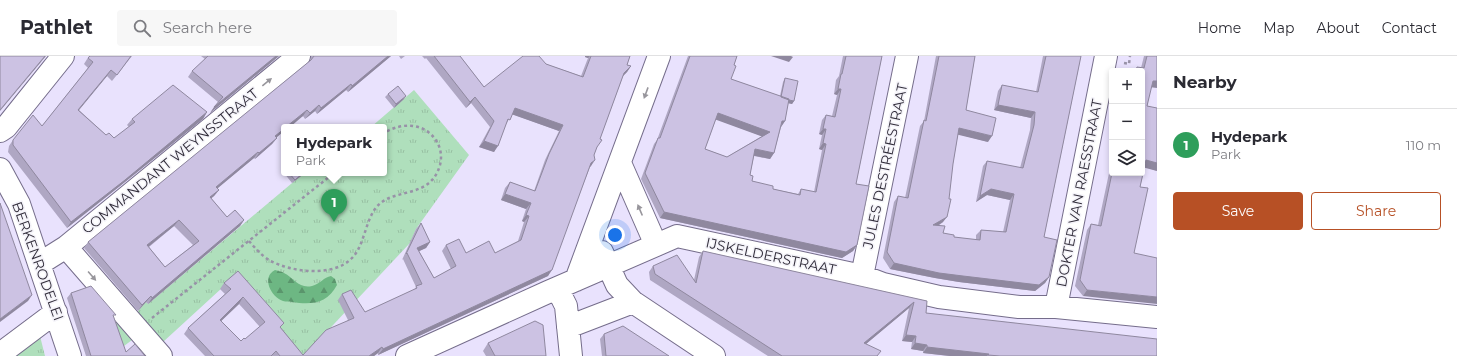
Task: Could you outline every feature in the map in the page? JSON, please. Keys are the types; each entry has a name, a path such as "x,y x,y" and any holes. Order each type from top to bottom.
{"street":[{"path":"0,131 6,127 63,56"},
{"name":"COMMANDANT WEYNSSTRAAT","path":"39,264 66,246 299,56"},
{"path":"571,356 566,306 567,284 594,232 659,56"},
{"name":"JULES DESTRÉESTRAAT","path":"862,276 907,56"},
{"name":"DOKTER VAN RAESSTRAAT","path":"1056,307 1106,56"},
{"path":"620,163 656,245"},
{"name":"BERKENRODELEI","path":"0,169 19,204 70,356"},
{"path":"594,232 617,285 633,302 714,356"},
{"name":"IJSKELDERSTRAAT","path":"407,356 677,236 862,276 883,284 939,297 1019,307 1056,307 1157,317"},
{"path":"66,246 161,356"},
{"path":"568,327 633,302"},
{"path":"0,354 56,312"}],"path":[{"path":"249,241 260,254 268,260 295,269 322,271 338,267 352,259 356,254 372,214 379,204 391,197 414,191 425,186 434,176 440,164 441,151 432,134 426,130 412,125 404,125 398,126 387,132"},
{"path":"138,329 330,176"}],"green space":[{"path":"414,90 469,155 416,229 410,243 304,356 234,277 163,342 136,313 146,302 148,304 300,176 387,176 387,124 374,124"},
{"path":"275,270 283,272 300,285 307,287 315,285 331,276 335,279 337,285 328,296 318,302 306,303 284,301 279,299 269,287 269,277"},
{"path":"115,319 132,340 120,349 84,347"},
{"path":"40,336 45,356 12,356"}],"building":[{"path":"0,56 45,56 0,110"},
{"path":"90,56 131,56 117,75 111,70 78,110 106,135 109,133 114,138 135,122 132,119 173,85 207,112 125,180 71,222 13,145 13,140 33,115 42,126 93,62 88,58"},
{"path":"208,56 276,56 214,107 223,97 192,71"},
{"path":"314,56 388,56 352,86 351,84 321,108 319,105 310,113 307,110 290,124 281,124 281,131 275,136 277,138 216,187 219,190 210,197 227,217 235,210 244,220 142,305 88,242","holes":["179,220 199,241 165,267 147,245"]},
{"path":"434,56 460,56 484,87 523,56 539,56 546,64 583,77 591,56 630,56 627,65 631,66 624,73 600,139 602,140 594,155 595,160 591,163 552,270 383,349 382,347 369,356 280,356 276,351 271,356 214,356 188,328 231,289 224,283 238,271 284,323 280,327 303,355 326,330 354,318 342,294 351,290 365,312 417,288 416,286 422,284 407,253 406,254 421,223 430,242 417,248 434,278 456,266 446,245 459,239 466,253 489,241 495,253 521,240 529,216 526,215 531,203 505,194 510,182 535,191 549,154 563,125 515,108 510,120 508,119 498,146 484,141 494,121 475,97 470,102","holes":["243,297 265,322 241,341 220,320"]},
{"path":"690,56 737,56 734,65 736,66 731,79 789,99 785,121 782,121 774,153 755,149 750,175 753,176 752,181 773,186 773,189 800,195 801,189 816,192 826,144 823,143 826,129 823,129 826,115 835,117 841,89 838,89 846,56 882,56 856,184 869,186 857,245 846,252 664,212 645,173 658,138 660,138","holes":["718,113 770,132 727,157 705,149"]},
{"path":"939,56 975,56 966,110 996,118 992,136 959,128 949,199 951,199 947,217 933,225 945,226 943,233 954,235 954,237 980,240 981,230 1006,232 1014,194 991,189 980,196 987,161 1023,168 1034,125 1035,112 998,105 1002,85 1038,92 1046,56 1081,56 1044,237 1057,240 1049,277 1039,285 939,273 894,263 887,252 898,196 908,198"},
{"path":"1147,56 1157,56 1157,81 1153,81 1147,106 1157,108 1157,163 1146,160 1145,164 1145,68"},
{"path":"785,78 798,81 794,101 781,97"},
{"path":"398,86 406,96 396,104 388,94"},
{"path":"292,176 300,176 295,180"},
{"path":"1111,176 1142,176 1140,187 1148,188 1134,253 1157,258 1157,297 1087,290 1080,280 1091,224 1101,226"},
{"path":"0,203 32,295 0,319"},
{"path":"703,251 927,301 926,313 1157,339 1157,356 1000,356 927,347 927,345 915,343 916,336 906,335 914,302 864,343 881,351 877,356 782,356 655,274 653,266 677,255 696,283"},
{"path":"91,286 116,315 113,315 126,352 135,344 145,356 91,356 71,293"},
{"path":"535,321 543,325 546,356 495,356 488,343"},
{"path":"623,326 669,356 606,356 604,334"}],"place":[{"name":"Hydepark","path":"334,222"}]}
